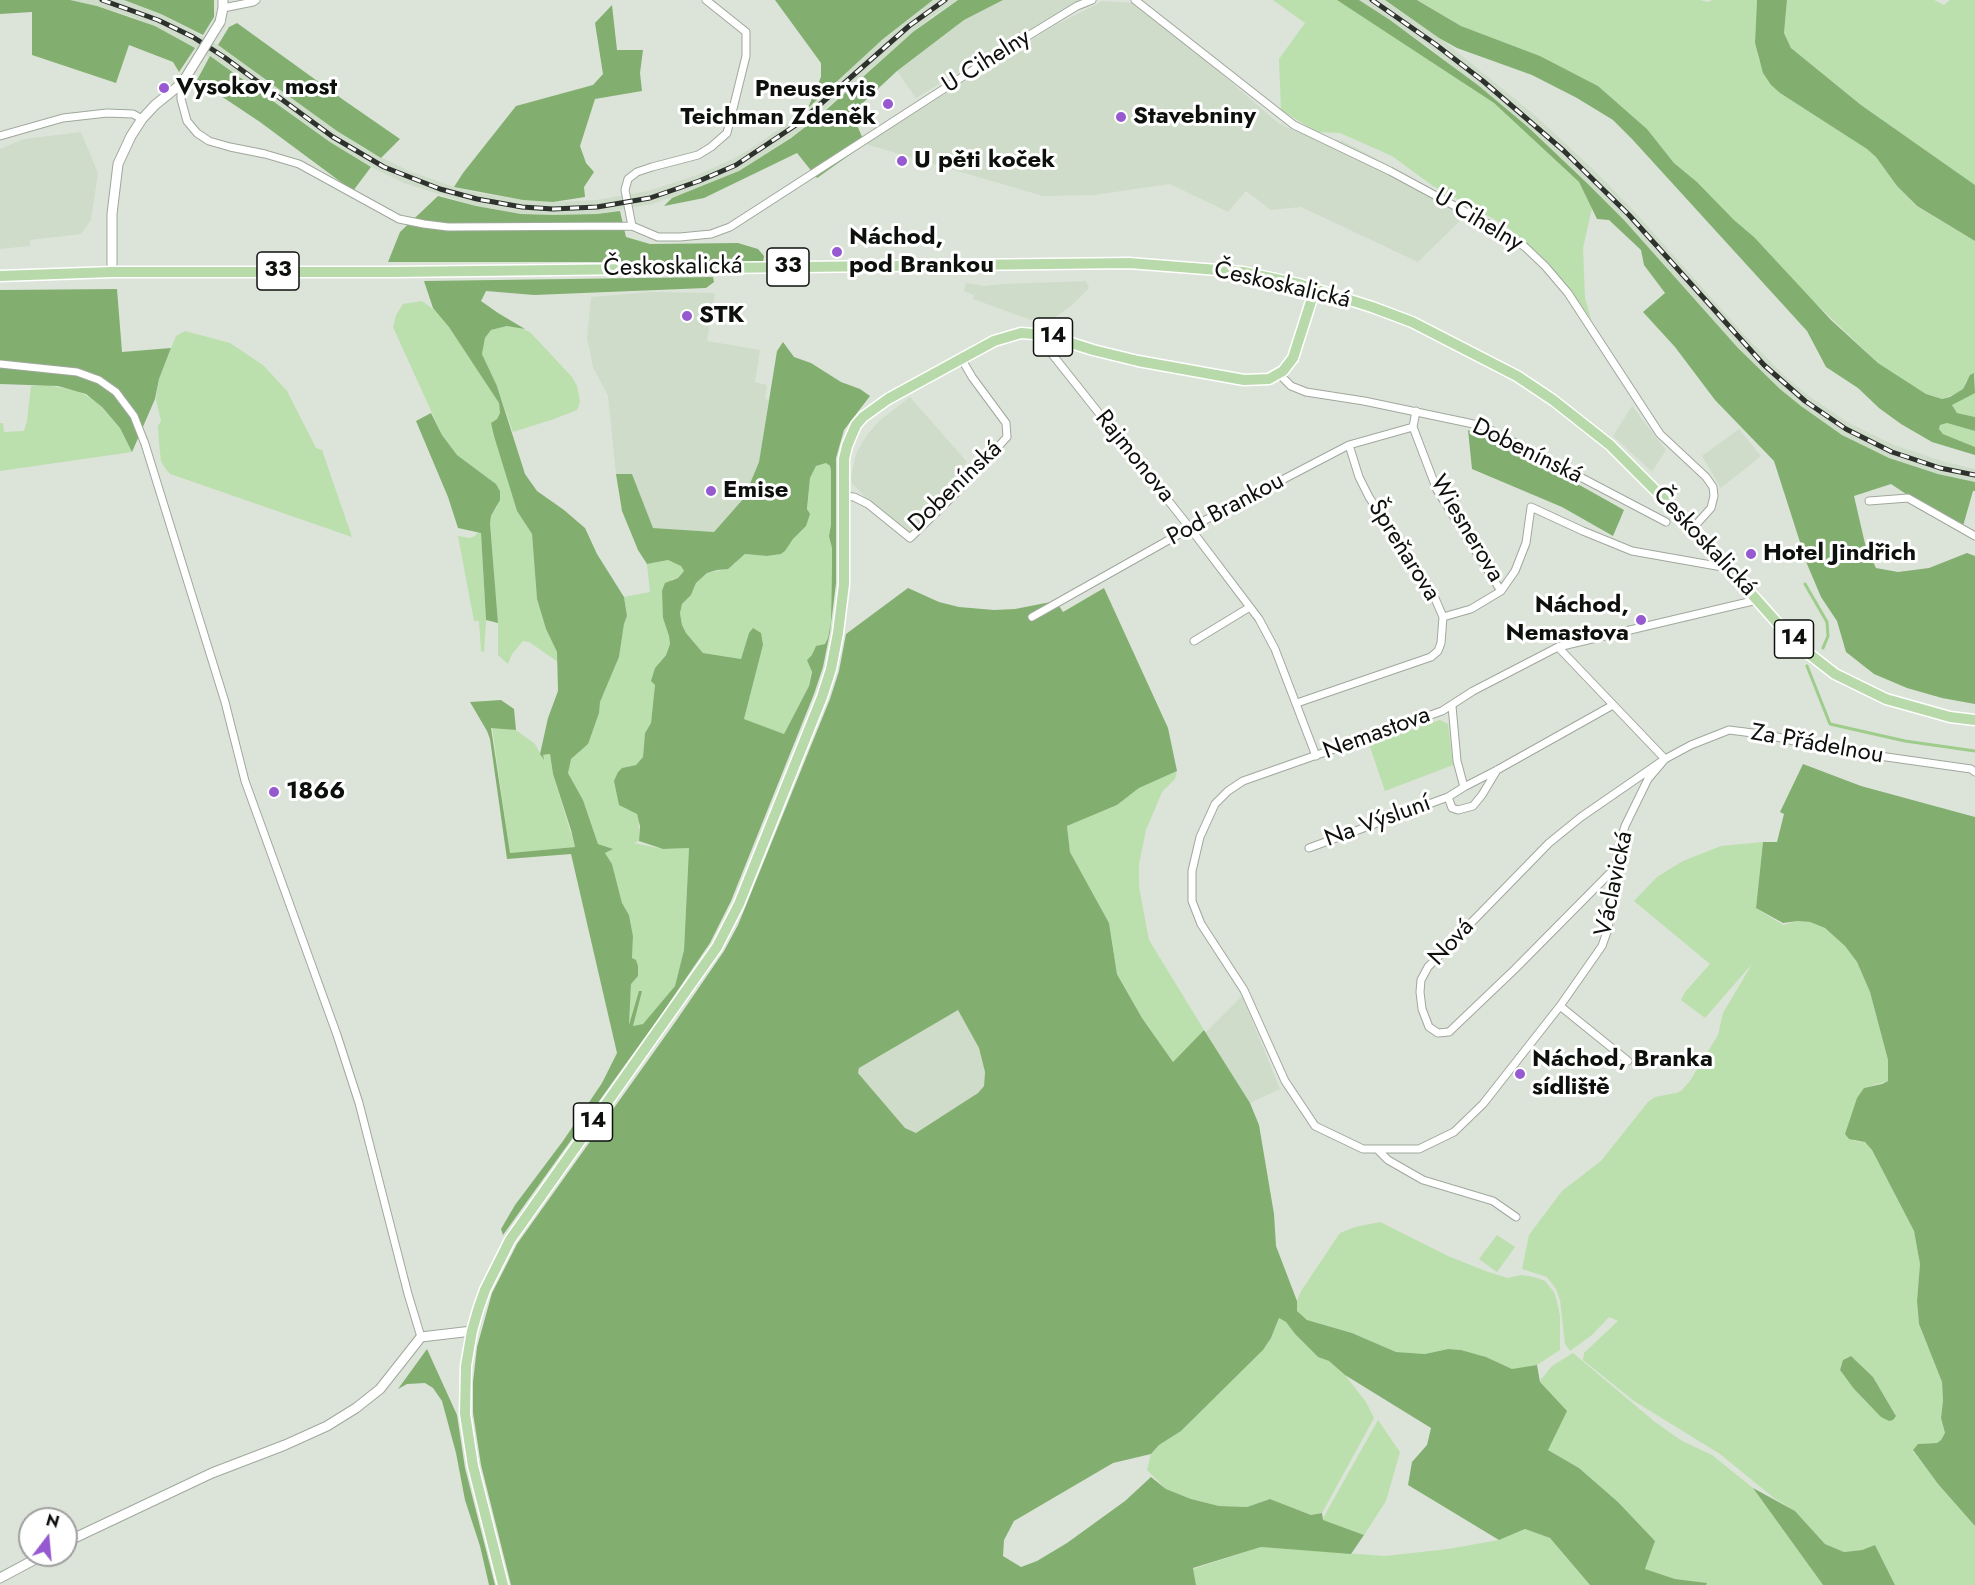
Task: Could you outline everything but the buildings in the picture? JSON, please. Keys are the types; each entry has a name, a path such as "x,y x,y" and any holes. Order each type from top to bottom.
{"main road":[{"name":"Českoskalická","path":"112,272 446,271 1130,263 1243,272 1316,289 1412,322 1459,344 1517,376 1553,400 1610,446 1693,528 1808,653 1835,674 1886,699 1950,717 1975,720"},
{"name":"33","path":"0,276 112,272"},
{"path":"1278,374 1290,363 1296,352 1316,289"},
{"name":"14","path":"503,1585 473,1466 465,1414 466,1366 472,1331 485,1290 510,1240 717,947 739,904 822,697 831,669 844,584 844,459 856,425 878,405 961,358 994,341 1028,332 1046,334 1093,350 1130,359 1244,380 1263,381 1278,374"}],"street":[{"path":"112,272 112,214 118,164 131,136 155,105 184,81 220,22 223,4 256,0"},
{"path":"184,81 181,99 187,121 197,133 210,141 299,164 399,219 448,227 632,226 625,190 628,179 637,172 698,155 727,133 746,56 746,32 706,0"},
{"name":"U Cihelny","path":"632,226 658,237 711,234 730,227 884,126 1077,6 1092,0"},
{"name":"U Cihelny","path":"1135,0 1294,125 1390,171 1503,232 1539,260 1568,293 1660,434 1706,477 1713,487 1714,496 1711,508 1693,528"},
{"path":"0,136 74,117 108,113 133,114 142,119"},
{"name":"Rajmonova","path":"1046,334 1045,343 1048,349 1250,607 1275,649 1316,756"},
{"name":"Dobenínská","path":"843,496 864,501 910,538 957,492 1007,437 1006,423 961,358"},
{"path":"0,364 77,372 99,380 116,392 134,416 145,444 225,702 245,781 337,1035 359,1103 421,1337"},
{"name":"Dobenínská","path":"1278,374 1291,386 1306,392 1416,411 1483,426 1666,522"},
{"path":"1413,427 1416,411"},
{"name":"Pod Brankou","path":"1032,617 1190,528 1349,445 1413,427"},
{"name":"Wiesnerova","path":"1413,427 1437,490 1501,591 1515,571 1526,543 1531,507 1632,551 1729,568"},
{"name":"Špreňarova","path":"1297,703 1431,657 1438,651 1441,643 1443,617 1434,596 1369,497 1359,477 1349,445"},
{"path":"1869,501 1908,498 1975,536"},
{"path":"1443,617 1471,609 1501,591"},
{"name":"Nemastova","path":"1254,1011 1244,990 1201,924 1192,901 1192,871 1200,837 1215,804 1228,791 1243,781 1452,706 1473,691 1558,647 1757,600"},
{"path":"1194,640 1250,607"},
{"path":"1558,647 1665,759"},
{"name":"Na Výsluní","path":"1309,848 1448,797 1613,705"},
{"path":"1452,706 1457,761 1464,787"},
{"name":"Za Přádelnou","path":"1665,759 1712,735 1729,730 1773,736 1823,748 1971,769 1975,772"},
{"name":"Václavická","path":"1254,1011 1285,1081 1315,1126 1363,1149 1377,1150 1419,1149 1454,1132 1483,1104 1560,1005 1602,946 1608,929 1616,867 1625,826 1648,779 1665,759"},
{"name":"Nová","path":"1616,867 1449,1032 1438,1033 1429,1027 1422,1009 1420,992 1421,980 1428,967 1549,843 1581,817 1665,759"},
{"name":"Na Výsluní","path":"1448,797 1452,808 1458,810 1473,806 1497,770"},
{"path":"1560,1005 1628,1061"},
{"name":"Václavická","path":"1377,1150 1388,1160 1423,1180 1493,1201 1516,1217"},
{"path":"78,1536 212,1473 327,1426 380,1389 421,1337 472,1331"},
{"path":"0,1578 21,1567"}],"shaded area":[{"path":"70,0 124,0 161,14 218,45 363,148 409,171 479,193 553,202 596,200 648,191 697,175 733,159 808,108 883,39 933,0 958,0 933,16 892,50 803,129 739,171 701,188 652,204 597,214 553,215 521,214 476,206 404,183 371,167 330,142 254,87 195,48 155,26 97,6"},
{"path":"1003,0 1079,0 916,98 897,71 964,20"},
{"path":"1359,0 1385,0 1440,38 1537,117 1634,211 1748,339 1788,379 1809,396 1849,423 1894,445 1975,469 1975,482 1938,474 1889,458 1842,435 1801,406 1738,348 1624,220 1528,127 1431,49"},
{"path":"1103,1 1134,3 1278,123 1302,134 1343,141 1383,162 1465,216 1418,262 1301,207 1271,210 1246,191 1228,212 1170,184 1094,195 1043,196 865,144 1054,26"},
{"path":"81,132 98,173 91,220 81,234 30,240 30,246 0,249 0,149 24,139"},
{"path":"1086,281 1089,288 1073,304 1045,325 973,299 974,295 964,291 966,283 984,286"},
{"path":"650,292 715,293 707,341 760,350 755,382 767,385 765,399 769,400 759,462 744,498 714,532 653,528 632,474 616,474 608,396 593,367 587,338 591,297"},
{"path":"910,397 967,462 963,466 971,473 910,534 865,497 852,483 851,477 856,454 866,436 879,421"},
{"path":"1632,406 1666,450 1652,472 1613,436"},
{"path":"1739,429 1761,456 1721,488 1702,456"},
{"path":"1242,996 1280,1089 1250,1103 1205,1033"},
{"path":"958,1009 979,1048 985,1072 984,1086 978,1093 916,1133 905,1128 858,1073 859,1068"}],"green space":[{"path":"0,0 70,0 97,6 155,26 195,48 179,72 173,62 129,45 116,83 32,55 32,12 0,14"},
{"path":"124,0 214,0 214,17 203,35 161,14"},
{"path":"775,0 933,0 883,39 808,108 821,77 821,63"},
{"path":"958,0 1003,0 964,20 897,71 852,113 865,144 817,178 797,153 704,198 664,206 672,198 739,171 791,138 817,118 913,32"},
{"path":"1273,0 1337,0 1348,6 1494,103 1579,182 1592,208 1583,248 1585,298 1591,319 1571,291 1539,254 1505,225 1433,186 1392,156 1340,133 1317,132 1281,110 1279,59 1305,23"},
{"path":"1337,0 1359,0 1390,20 1479,86 1528,127 1624,220 1738,348 1801,406 1842,435 1889,458 1938,474 1975,482 1975,491 1973,491 1963,526 1924,506 1891,484 1854,496 1866,548 1876,568 1898,572 1929,568 1967,553 1975,556 1975,704 1907,688 1874,674 1846,652 1837,621 1821,597 1807,564 1774,461 1715,400 1675,347 1643,312 1665,293 1644,265 1641,250 1609,220 1597,219 1579,182 1494,103"},
{"path":"1385,0 1417,0 1461,26 1540,56 1598,86 1647,129 1674,163 1754,237 1831,320 1878,363 1926,394 1942,399 1950,397 1963,389 1970,375 1974,373 1975,393 1952,405 1957,413 1975,417 1975,431 1947,423 1940,425 1939,429 1943,434 1975,447 1975,455 1932,442 1901,424 1879,408 1858,388 1826,367 1807,331 1613,120 1532,75 1457,48"},
{"path":"1418,0 1700,0 1708,2 1712,0 1757,0 1755,43 1759,60 1771,85 1867,149 1916,206 1975,241 1975,374 1966,381 1963,389 1958,393 1942,399 1926,394 1878,363 1806,294 1754,237 1674,163 1647,129 1598,86 1540,56 1461,26"},
{"path":"1757,0 1787,0 1784,33 1791,48 1861,105 1975,185 1975,241 1917,206 1897,186 1876,157 1867,149 1771,85 1763,73 1755,43"},
{"path":"1787,0 1934,0 1944,5 1950,0 1975,0 1975,185 1861,105 1791,48 1784,33"},
{"path":"612,5 617,50 643,50 640,73 642,91 595,99 580,146 586,163 594,172 584,187 585,197 553,202 523,200 454,187 516,106 593,85 603,74 595,23"},
{"path":"237,23 400,139 381,158 337,131 218,45 229,27"},
{"path":"210,56 330,142 371,167 353,191 260,122 197,80"},
{"path":"438,196 521,214 597,214 620,211 626,237 650,244 738,243 758,249 764,256 763,262 388,262 400,232"},
{"path":"713,277 714,282 706,288 534,295 486,291 481,301 525,329 507,326 491,330 485,338 482,354 497,386 525,474 537,491 585,528 597,554 624,597 627,616 619,657 600,702 599,713 588,744 571,759 568,773 583,800 598,844 613,849 605,853 612,864 622,903 629,915 633,936 632,958 636,960 638,966 638,976 631,984 629,1025 639,991 642,991 633,1026 643,1024 675,986 684,950 689,848 663,849 639,841 640,826 637,814 619,805 614,781 622,768 636,765 643,757 645,733 651,723 655,685 651,681 655,668 666,655 670,644 663,618 662,591 665,583 678,578 684,571 681,566 668,560 647,564 638,550 622,511 616,474 632,474 653,528 714,532 744,498 759,462 777,351 783,342 794,357 811,363 841,382 860,389 870,396 844,430 836,458 836,583 830,632 823,667 731,901 710,943 663,1012 503,1235 501,1229 515,1205 563,1141 602,1083 617,1053 571,854 507,859 490,739 470,702 501,700 514,709 516,730 491,728 510,853 575,847 553,774 550,754 543,755 544,760 540,754 548,718 558,691 557,652 546,629 537,599 532,534 517,511 494,436 491,423 500,413 499,403 449,327 433,308 424,281","holes":["826,463 830,466 831,622 825,644 816,646 807,660 812,672 809,686 784,734 744,719 763,645 761,633 753,628 749,633 741,659 703,653 686,633 680,613 682,604 691,595 696,583 707,573 728,569 745,554 767,556 781,554 785,551 806,526 810,514 807,509 810,478 816,466"]},
{"path":"117,289 122,352 171,348 159,379 155,399 132,452 120,428 102,407 86,394 58,386 0,384 0,290"},
{"path":"422,301 441,315 499,403 500,413 491,423 517,511 532,534 537,599 546,629 557,652 558,662 529,642 523,641 512,654 508,664 498,655 498,623 490,523 491,516 497,507 500,491 496,484 457,455 442,435 393,327 396,315 403,304"},
{"path":"507,326 518,327 530,332 572,377 577,386 580,402 577,410 513,432 497,386 482,354 485,338 491,330"},
{"path":"185,331 230,343 263,365 287,391 316,448 322,450 352,537 170,474 165,468 161,461 158,426 161,421 156,399 159,379 176,336"},
{"path":"47,385 78,391 96,401 120,428 132,452 0,471 0,423 3,423 4,432 24,431 31,386"},
{"path":"1975,393 1975,417 1957,413 1952,405"},
{"path":"431,413 442,435 457,455 496,484 500,491 500,500 491,516 490,523 498,623 486,620 481,533 458,528 448,497 416,421"},
{"path":"1947,423 1975,431 1975,447 1943,434 1939,429 1940,425"},
{"path":"1468,430 1551,469 1624,510 1613,536 1562,507 1472,469"},
{"path":"826,463 831,471 829,536 832,548 831,622 825,644 816,646 814,650 809,686 784,734 744,719 763,645 749,633 741,659 703,653 686,633 680,613 682,604 691,595 696,583 707,573 722,570 745,554 767,556 781,554 785,551 806,526 810,478 816,466"},
{"path":"478,532 481,533 486,622 484,652 481,651 479,621 474,621 458,536 470,538"},
{"path":"668,560 682,566 684,571 678,578 672,579 663,618 670,644 666,654 655,668 652,680 655,685 651,723 645,733 643,757 636,765 622,768 618,772 625,808 635,811 639,819 639,841 634,843 663,849 689,848 684,950 675,986 643,1024 632,1026 641,992 629,1027 633,936 629,915 622,903 612,864 605,853 612,849 598,844 583,800 568,773 569,761 579,751 596,721 600,702 619,657 627,616 624,597 650,592 647,564"},
{"path":"908,588 939,602 959,607 1015,609 1056,601 1063,612 1104,588 1168,728 1177,771 1139,788 1117,805 1067,826 1070,852 1109,923 1117,974 1142,1018 1173,1062 1204,1030 1250,1103 1259,1125 1274,1214 1276,1246 1297,1301 1297,1311 1307,1320 1352,1333 1396,1352 1425,1354 1448,1349 1461,1350 1486,1357 1512,1369 1537,1365 1540,1382 1567,1411 1548,1450 1579,1468 1618,1502 1655,1541 1645,1569 1675,1579 1707,1583 1706,1585 1590,1585 1550,1538 1525,1529 1499,1540 1408,1485 1412,1462 1427,1445 1431,1428 1345,1375 1329,1361 1318,1357 1286,1322 1279,1318 1263,1350 1181,1431 1159,1445 1151,1454 1113,1463 1014,1521 1004,1540 1003,1556 1021,1567 1037,1561 1067,1543 1125,1501 1151,1477 1166,1489 1191,1499 1219,1506 1247,1507 1270,1499 1311,1515 1322,1513 1323,1520 1364,1535 1351,1554 1261,1547 1193,1568 1196,1585 511,1585 481,1465 473,1413 473,1382 477,1347 492,1293 517,1244 676,1021 724,951 738,925 830,699 839,671 846,634","holes":["958,1010 979,1048 985,1072 984,1086 978,1093 916,1133 905,1128 858,1073 859,1068"]},
{"path":"1440,720 1448,724 1453,765 1385,791 1369,744"},
{"path":"492,727 516,730 535,744 543,759 543,755 550,754 553,774 575,847 510,853"},
{"path":"1803,764 1861,786 1975,817 1975,1526 1938,1484 1913,1450 1918,1444 1937,1443 1945,1433 1941,1418 1942,1382 1919,1324 1917,1301 1920,1264 1914,1231 1872,1150 1865,1142 1849,1139 1845,1134 1857,1098 1864,1088 1888,1081 1888,1060 1870,992 1857,962 1845,946 1825,928 1810,922 1783,923 1756,908 1763,842 1777,842 1784,814 1780,812"},
{"path":"1177,771 1175,779 1162,792 1146,830 1139,864 1139,887 1149,940 1204,1030 1173,1062 1142,1018 1117,973 1109,923 1070,852 1067,826 1117,805 1139,788"},
{"path":"1763,842 1756,908 1783,925 1798,921 1810,922 1825,928 1845,946 1857,962 1870,992 1888,1060 1888,1081 1864,1088 1847,1128 1854,1141 1865,1142 1872,1150 1914,1231 1920,1264 1917,1301 1919,1324 1942,1382 1941,1418 1945,1433 1937,1443 1918,1444 1913,1451 1975,1526 1975,1585 1895,1585 1875,1545 1862,1550 1844,1552 1825,1544 1795,1511 1774,1498 1720,1454 1634,1401 1583,1360 1584,1353 1618,1321 1609,1317 1592,1335 1570,1351 1565,1344 1560,1300 1556,1289 1547,1277 1522,1269 1529,1235 1562,1191 1601,1161 1648,1102 1655,1097 1681,1091 1690,1081 1718,1035 1723,1013 1752,964 1705,1018 1681,1000 1685,992 1710,964 1634,901 1657,877 1683,861 1721,846","holes":["1851,1356 1873,1377 1896,1415 1867,1403 1840,1370 1843,1360"]},
{"path":"1380,1222 1448,1256 1488,1272 1508,1278 1521,1275 1545,1281 1554,1292 1557,1302 1560,1316 1560,1350 1537,1365 1512,1369 1486,1357 1461,1350 1448,1349 1425,1354 1396,1352 1352,1333 1307,1320 1297,1311 1297,1301 1301,1291 1340,1233 1355,1227"},
{"path":"1497,1235 1515,1247 1497,1272 1479,1259"},
{"path":"1279,1318 1286,1322 1318,1357 1329,1361 1345,1375 1366,1402 1374,1418 1322,1513 1311,1515 1270,1499 1247,1507 1219,1506 1191,1499 1166,1489 1147,1470 1151,1454 1159,1445 1181,1431 1263,1350"},
{"path":"427,1349 457,1415 465,1468 495,1585 489,1585 480,1546 465,1500 456,1453 442,1401 433,1388 425,1383 407,1384 398,1389"},
{"path":"1573,1353 1655,1422 1682,1441 1712,1455 1753,1488 1823,1585 1706,1585 1706,1583 1675,1579 1645,1569 1655,1541 1618,1502 1579,1468 1548,1450 1539,1382 1552,1366"},
{"path":"1851,1356 1873,1377 1896,1416 1893,1420 1889,1421 1881,1417 1854,1389 1840,1370 1843,1360"},
{"path":"1378,1420 1400,1452 1386,1501 1364,1535 1322,1520"},
{"path":"1753,1488 1795,1511 1825,1544 1844,1552 1862,1550 1875,1545 1895,1585 1823,1585"},
{"path":"1525,1529 1550,1538 1590,1585 1196,1585 1193,1569 1261,1547 1385,1556 1448,1549 1499,1540"}],"waterway":[{"path":"1805,584 1827,622 1828,636 1823,648"},
{"path":"1807,666 1830,724 1905,741 1975,751"}],"railway":[{"path":"102,0 158,20 193,37 333,137 384,167 440,189 477,199 522,207 553,209 597,207 650,198 736,165 799,123 909,26 945,0"},
{"path":"1372,0 1483,81 1564,151 1629,215 1764,365 1805,401 1846,429 1892,452 1940,468 1975,475"}],"place":[{"name":"Vysokov, most","path":"164,88"},
{"name":"Pneuservis Teichman Zdeněk","path":"888,104"},
{"name":"Stavebniny","path":"1121,117"},
{"name":"U pěti koček","path":"902,161"},
{"name":"Náchod, pod Brankou","path":"837,252"},
{"name":"STK","path":"687,316"},
{"name":"Emise","path":"711,491"},
{"name":"Hotel Jindřich","path":"1751,554"},
{"name":"Náchod, Nemastova","path":"1641,620"},
{"name":"1866","path":"274,792"},
{"name":"Náchod, Branka sídliště","path":"1520,1074"}]}
